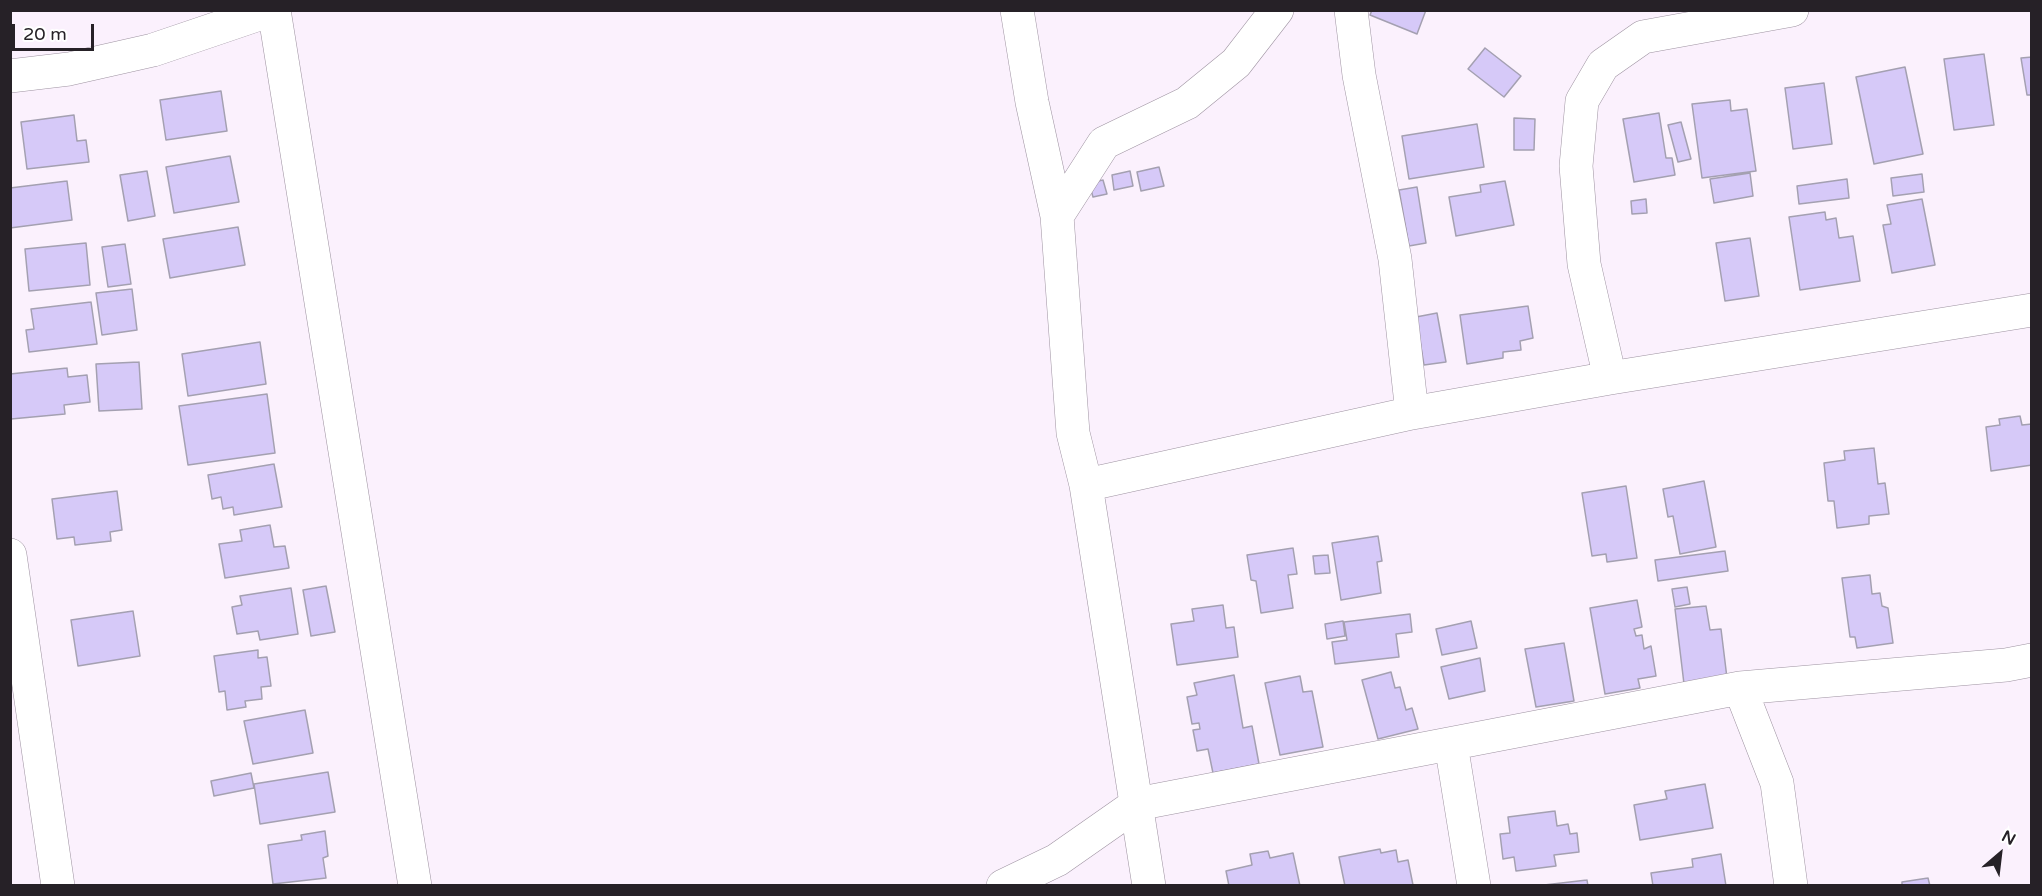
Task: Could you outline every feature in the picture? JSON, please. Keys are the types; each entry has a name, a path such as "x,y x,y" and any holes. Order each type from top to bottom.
{"street":[{"path":"10,76 69,69 153,50 273,10 415,885"},
{"path":"1017,10 1032,102 1056,216 1074,433 1086,485 1149,885"},
{"path":"1056,216 1104,142 1187,103 1236,63 1277,10"},
{"path":"1351,10 1359,75 1395,259 1412,413"},
{"path":"1610,378 1584,264 1576,166 1582,101 1603,65 1643,37 1792,10"},
{"path":"1086,485 1412,413 1610,378 2031,310"},
{"path":"10,555 18,662 58,885"},
{"path":"1003,885 1057,860 1137,804 1740,688 2006,665 2031,660"},
{"path":"1740,688 1777,783 1791,885"},
{"path":"1451,744 1474,885"}],"building":[{"path":"1372,10 1426,10 1417,34 1370,15"},
{"path":"1485,48 1521,76 1504,97 1468,69"},
{"path":"1984,54 1994,125 1954,130 1944,59"},
{"path":"2032,57 2032,95 2027,95 2021,58"},
{"path":"1905,67 1923,154 1874,164 1856,77"},
{"path":"1824,83 1832,144 1793,149 1785,88"},
{"path":"221,91 227,131 166,140 160,100"},
{"path":"1730,100 1731,111 1747,109 1756,171 1702,178 1692,104"},
{"path":"1659,113 1666,158 1672,158 1675,175 1634,182 1623,119"},
{"path":"74,115 77,141 86,140 89,162 27,169 21,122"},
{"path":"1514,118 1535,119 1534,150 1514,150"},
{"path":"1681,122 1691,159 1678,162 1668,125"},
{"path":"1477,124 1484,167 1409,179 1402,136"},
{"path":"230,156 239,202 174,213 166,167"},
{"path":"1159,167 1164,186 1141,191 1137,172"},
{"path":"147,171 155,216 128,221 120,175"},
{"path":"1130,171 1133,186 1114,190 1112,175"},
{"path":"1750,173 1753,196 1714,203 1710,179"},
{"path":"1922,174 1924,192 1893,196 1891,178"},
{"path":"1847,179 1849,198 1799,204 1797,186"},
{"path":"1103,180 1107,194 1093,197 1089,183"},
{"path":"67,181 72,220 10,228 10,188"},
{"path":"1505,181 1514,225 1456,236 1449,197 1481,192 1480,185"},
{"path":"1417,187 1426,243 1409,246 1399,190"},
{"path":"1646,199 1647,213 1632,214 1631,201"},
{"path":"1922,199 1935,265 1892,273 1883,225 1891,224 1887,205"},
{"path":"1825,212 1826,220 1836,218 1839,238 1853,236 1860,281 1800,290 1789,217"},
{"path":"238,227 245,265 170,278 163,239"},
{"path":"1750,238 1759,296 1725,301 1716,243"},
{"path":"86,243 90,285 29,291 25,249"},
{"path":"125,244 131,284 108,287 102,247"},
{"path":"132,289 137,330 102,335 96,293"},
{"path":"91,302 97,344 29,352 26,330 34,329 31,309"},
{"path":"1528,306 1533,338 1520,341 1521,350 1503,352 1503,358 1467,364 1460,315"},
{"path":"1437,313 1446,362 1424,365 1416,317"},
{"path":"260,342 266,384 188,396 182,354"},
{"path":"139,362 142,409 99,411 96,364"},
{"path":"67,368 68,377 87,375 90,402 64,405 65,414 11,419 10,374"},
{"path":"267,394 275,453 188,465 179,406"},
{"path":"2020,416 2022,425 2032,424 2032,465 1991,471 1986,427 2000,425 1999,419"},
{"path":"1874,448 1878,484 1885,483 1889,514 1869,516 1869,524 1837,528 1834,501 1828,501 1824,463 1845,460 1844,451"},
{"path":"274,464 282,507 234,515 233,507 223,509 221,497 212,499 208,475"},
{"path":"1704,481 1716,547 1680,554 1673,516 1668,517 1663,489"},
{"path":"1626,486 1637,558 1607,562 1606,554 1592,556 1582,493"},
{"path":"117,491 122,530 110,532 111,541 75,545 74,537 57,539 52,499"},
{"path":"270,525 274,547 285,546 289,568 225,578 219,544 242,541 240,530"},
{"path":"1378,536 1382,561 1377,562 1381,593 1341,600 1332,543"},
{"path":"1293,548 1297,574 1288,575 1293,608 1261,613 1256,581 1251,580 1247,555"},
{"path":"1725,551 1728,571 1658,581 1655,560"},
{"path":"1328,555 1330,573 1315,574 1313,556"},
{"path":"1870,575 1872,594 1880,593 1882,606 1888,608 1893,643 1857,648 1855,637 1850,637 1842,578"},
{"path":"326,586 335,632 311,636 303,590"},
{"path":"1687,587 1690,604 1675,607 1672,589"},
{"path":"291,588 298,634 260,640 258,631 237,634 232,607 242,605 240,596"},
{"path":"1637,600 1642,627 1634,629 1636,636 1642,635 1644,649 1651,646 1656,676 1638,679 1640,688 1605,694 1590,608"},
{"path":"1223,605 1226,628 1234,627 1238,657 1177,665 1171,624 1194,621 1192,609"},
{"path":"1706,606 1710,630 1721,629 1727,678 1684,684 1675,609"},
{"path":"133,611 140,656 78,666 71,620"},
{"path":"1410,614 1412,632 1396,634 1399,657 1335,664 1332,642 1347,640 1344,622"},
{"path":"1343,621 1345,636 1327,639 1325,624"},
{"path":"1471,621 1477,648 1442,655 1436,629"},
{"path":"1564,643 1574,701 1536,707 1525,649"},
{"path":"258,650 258,658 267,657 271,686 261,687 262,699 245,701 246,707 227,710 225,691 219,692 214,656"},
{"path":"1480,658 1485,691 1449,699 1441,667"},
{"path":"1391,672 1395,688 1400,687 1406,710 1412,708 1418,729 1378,739 1362,680"},
{"path":"1234,675 1243,728 1252,726 1259,764 1213,773 1208,749 1197,751 1193,730 1200,729 1199,723 1192,724 1187,697 1197,695 1194,683"},
{"path":"1300,676 1303,692 1312,691 1323,747 1280,755 1265,683"},
{"path":"305,710 313,753 253,764 244,721"},
{"path":"328,772 335,812 260,824 254,784"},
{"path":"251,773 254,788 214,796 211,781"},
{"path":"1705,784 1713,828 1640,840 1634,805 1667,799 1665,791"},
{"path":"1555,811 1557,826 1568,824 1570,834 1577,833 1579,852 1554,855 1556,866 1516,871 1514,857 1503,859 1500,834 1510,833 1508,817"},
{"path":"325,831 328,856 323,858 326,878 273,884 268,845 302,840 301,835"},
{"path":"1380,849 1381,853 1396,850 1398,862 1408,860 1413,885 1345,886 1339,857"},
{"path":"1268,851 1270,858 1293,853 1300,886 1229,886 1226,871 1252,865 1250,854"},
{"path":"1721,854 1726,886 1653,886 1651,873 1693,867 1692,859"},
{"path":"1928,878 1930,886 1902,886 1902,882"},
{"path":"1587,880 1588,886 1544,886 1544,885"}]}
